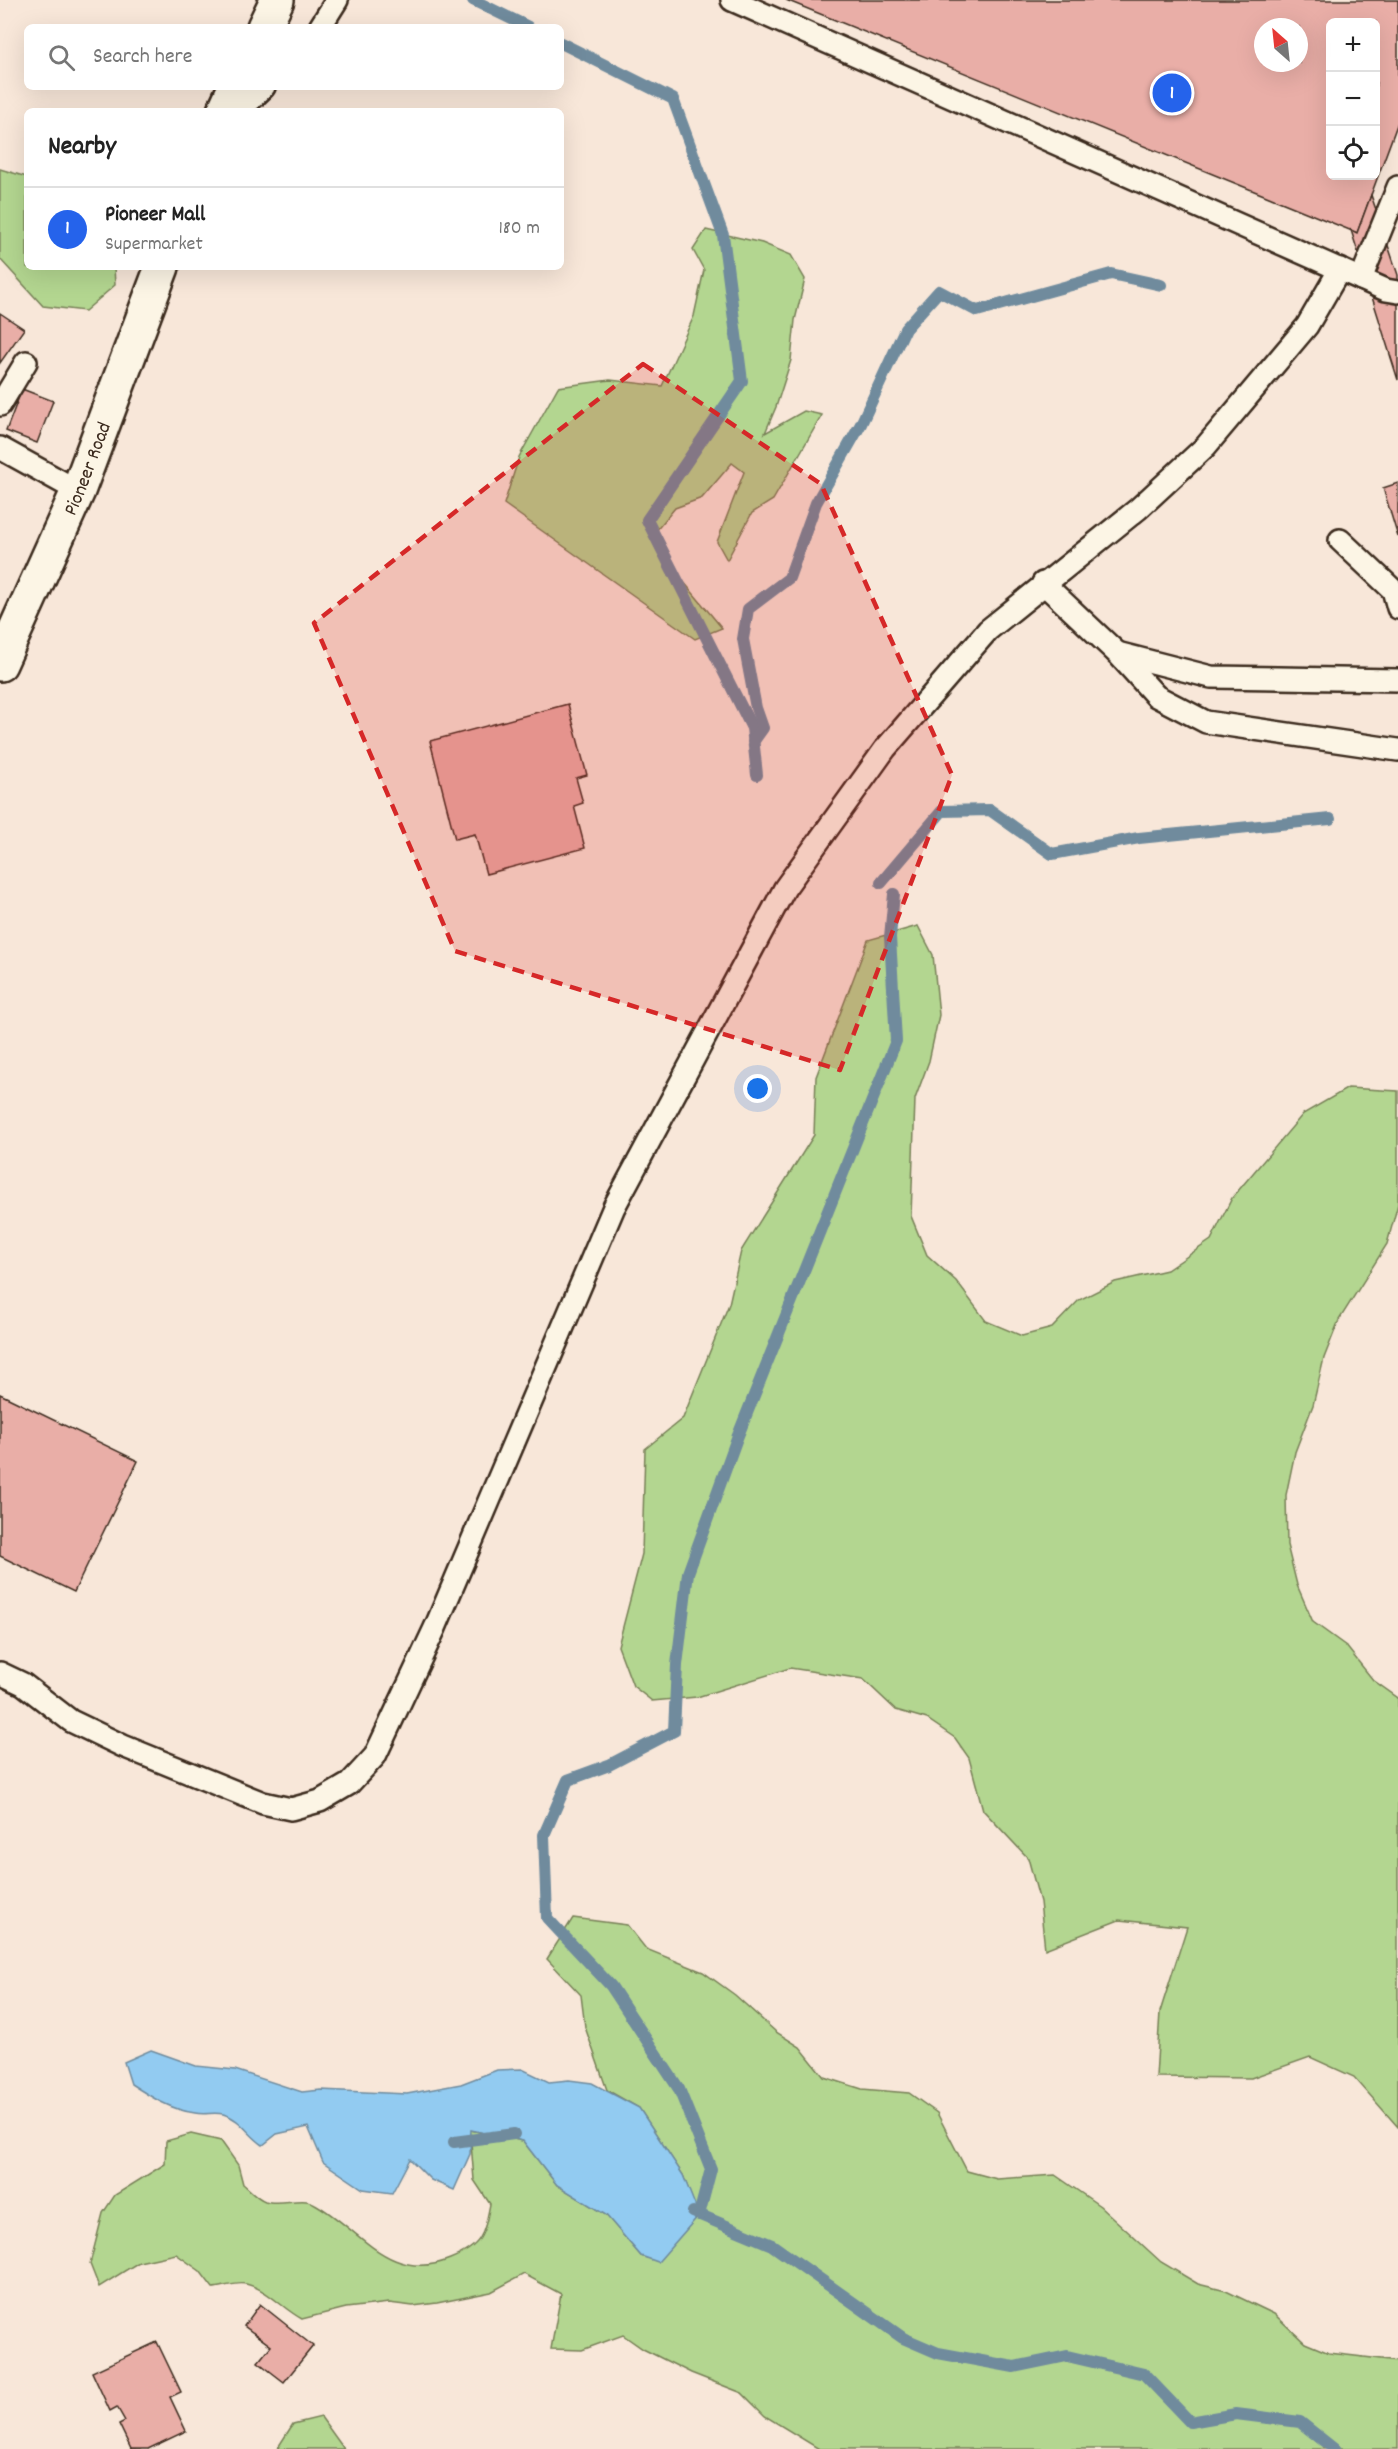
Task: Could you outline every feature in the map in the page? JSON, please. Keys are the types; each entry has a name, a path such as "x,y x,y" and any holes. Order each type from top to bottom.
{"main road":[{"path":"265,24 277,0"},
{"path":"225,108 234,90"},
{"name":"Pioneer Road","path":"0,664 78,491 161,270"}],"lane":[{"path":"322,24 337,0"},
{"path":"732,0 1361,279 1398,292"},
{"path":"242,108 261,90"},
{"path":"1361,279 1398,188"},
{"path":"0,1674 23,1684 71,1721 123,1746 263,1803 291,1809 320,1800 349,1785 375,1756 435,1628 614,1208 785,888 885,749 988,630 1138,509 1206,446 1307,326 1340,269"},
{"path":"0,405 26,362"},
{"path":"0,448 78,491"},
{"path":"1340,540 1393,590 1398,608"},
{"path":"1043,584 1116,653 1156,696 1206,722 1398,750"},
{"path":"1116,653 1211,677 1398,680"},
{"path":"0,1681 23,1684"}],"highlighted area":[{"path":"643,364 821,484 952,775 840,1070 455,951 314,623"}],"green space":[{"path":"0,169 24,176 24,270 114,270 115,285 85,311 43,306 0,259"},
{"path":"706,230 762,243 791,255 805,279 795,320 791,360 765,433 804,411 822,415 773,500 752,513 727,560 717,542 744,472 732,463 702,498 675,508 655,532 669,564 722,628 695,639 504,504 519,457 558,387 610,380 662,386 694,316 704,270 693,250"},
{"path":"918,926 933,955 939,1015 929,1061 915,1099 911,1216 927,1255 956,1281 986,1321 1022,1336 1052,1328 1079,1300 1115,1282 1167,1270 1211,1240 1232,1198 1303,1114 1348,1088 1398,1091 1398,1204 1387,1244 1339,1320 1324,1358 1313,1405 1295,1452 1286,1495 1287,1545 1297,1585 1313,1622 1346,1646 1373,1680 1398,1698 1398,2127 1354,2077 1310,2057 1251,2078 1156,2077 1160,2012 1187,1927 1119,1920 1045,1949 1040,1902 1028,1858 983,1810 969,1758 955,1738 927,1719 896,1710 863,1679 790,1668 697,1697 652,1701 633,1686 618,1646 642,1554 645,1449 683,1418 729,1304 741,1251 814,1135 816,1077 868,940"},
{"path":"573,1918 627,1925 646,1949 703,1972 735,1995 776,2032 800,2047 824,2077 862,2089 909,2093 937,2113 967,2171 997,2179 1055,2175 1100,2206 1161,2262 1198,2284 1226,2291 1274,2314 1305,2343 1329,2353 1398,2361 1398,2449 819,2449 765,2416 742,2393 691,2373 643,2349 623,2335 582,2350 551,2349 561,2294 524,2274 491,2292 437,2303 413,2306 389,2303 346,2308 302,2319 268,2295 246,2284 213,2288 200,2271 176,2254 139,2262 99,2287 90,2264 103,2213 115,2195 165,2164 166,2141 191,2134 221,2141 238,2165 243,2184 262,2200 310,2202 393,2259 410,2264 429,2265 450,2259 469,2249 480,2238 486,2224 490,2204 474,2180 470,2130 523,2141 557,2185 606,2215 641,2256 658,2261 698,2215 683,2175 639,2108 607,2090 585,2027 581,1995 547,1959"},
{"path":"321,2417 344,2449 277,2449 293,2424"}],"water":[{"path":"151,2050 196,2066 235,2070 302,2092 321,2090 407,2094 461,2084 497,2070 522,2069 549,2082 569,2080 592,2083 639,2108 683,2175 699,2215 658,2262 641,2256 606,2215 557,2185 523,2141 471,2130 470,2154 454,2190 431,2180 410,2159 392,2193 363,2189 323,2162 308,2127 277,2134 263,2145 229,2116 220,2113 198,2114 178,2109 131,2084 124,2062"}],"building":[{"path":"786,0 1398,0 1398,122 1380,171 1380,18 1326,18 1326,180 1377,180 1357,233"},
{"path":"1371,195 1398,275 1398,380 1351,230 1357,233"},
{"path":"0,313 24,329 0,363"},
{"path":"22,389 53,401 37,443 6,431"},
{"path":"1398,483 1398,537 1383,488"},
{"path":"568,704 587,775 576,778 583,803 574,806 585,848 486,874 475,834 455,839 430,741"},
{"path":"0,1394 138,1461 74,1592 0,1556"},
{"path":"260,2304 313,2346 284,2382 258,2362 271,2346 244,2326"},
{"path":"157,2342 181,2392 170,2397 186,2431 148,2449 131,2449 119,2424 125,2421 117,2407 110,2411 92,2372"}],"waterway":[{"path":"473,0 522,24"},
{"path":"564,44 673,99 723,235 742,381 647,520 752,728 757,775"},
{"path":"753,742 763,728 756,708 743,639 748,609 789,578 816,503 861,424 905,329 939,291 977,311 1111,274 1161,285"},
{"path":"881,883 942,811 990,810 1052,854 1139,838 1330,819"},
{"path":"699,2215 711,2169 679,2089 611,1986 547,1918 544,1835 568,1780 609,1765 674,1731 677,1665 688,1573 737,1438 896,1041 890,937 894,894"},
{"path":"454,2142 514,2134"},
{"path":"693,2212 772,2245 903,2338 938,2353 1014,2367 1067,2356 1144,2374 1190,2422 1236,2414 1300,2422 1334,2449"}],"place":[{"name":"Pioneer Mall","path":"1172,93"}]}
